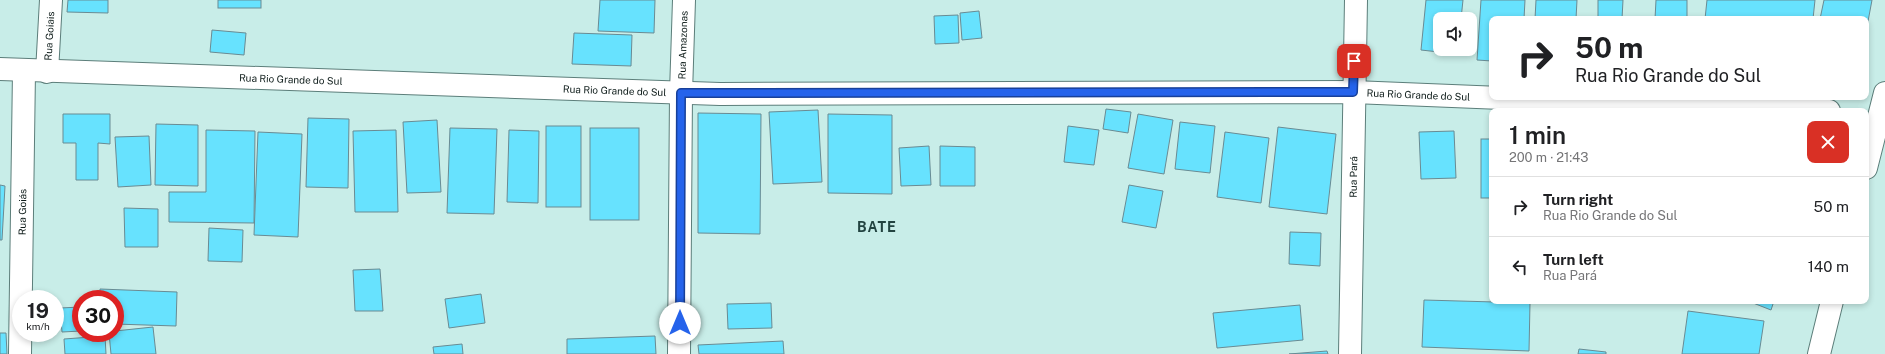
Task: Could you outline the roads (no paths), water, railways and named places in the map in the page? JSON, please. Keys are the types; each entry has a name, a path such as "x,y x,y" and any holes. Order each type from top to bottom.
{"street":[{"name":"Rua Goiais","path":"47,72 51,0"},
{"name":"Rua Amazonas","path":"679,354 681,93 684,0"},
{"name":"Rua Pará","path":"1350,354 1353,92 1356,0"},
{"name":"Rua Rio Grande do Sul","path":"0,69 47,72 681,93 1353,92 1489,97"},
{"name":"Rua Goiás","path":"20,354 24,71"},
{"name":"Rua Rio Grande do Sul","path":"1553,100 1754,108"},
{"path":"1869,154 1879,108"},
{"path":"1819,354 1831,304"}],"district":[{"name":"BATE","path":"877,227"}]}
